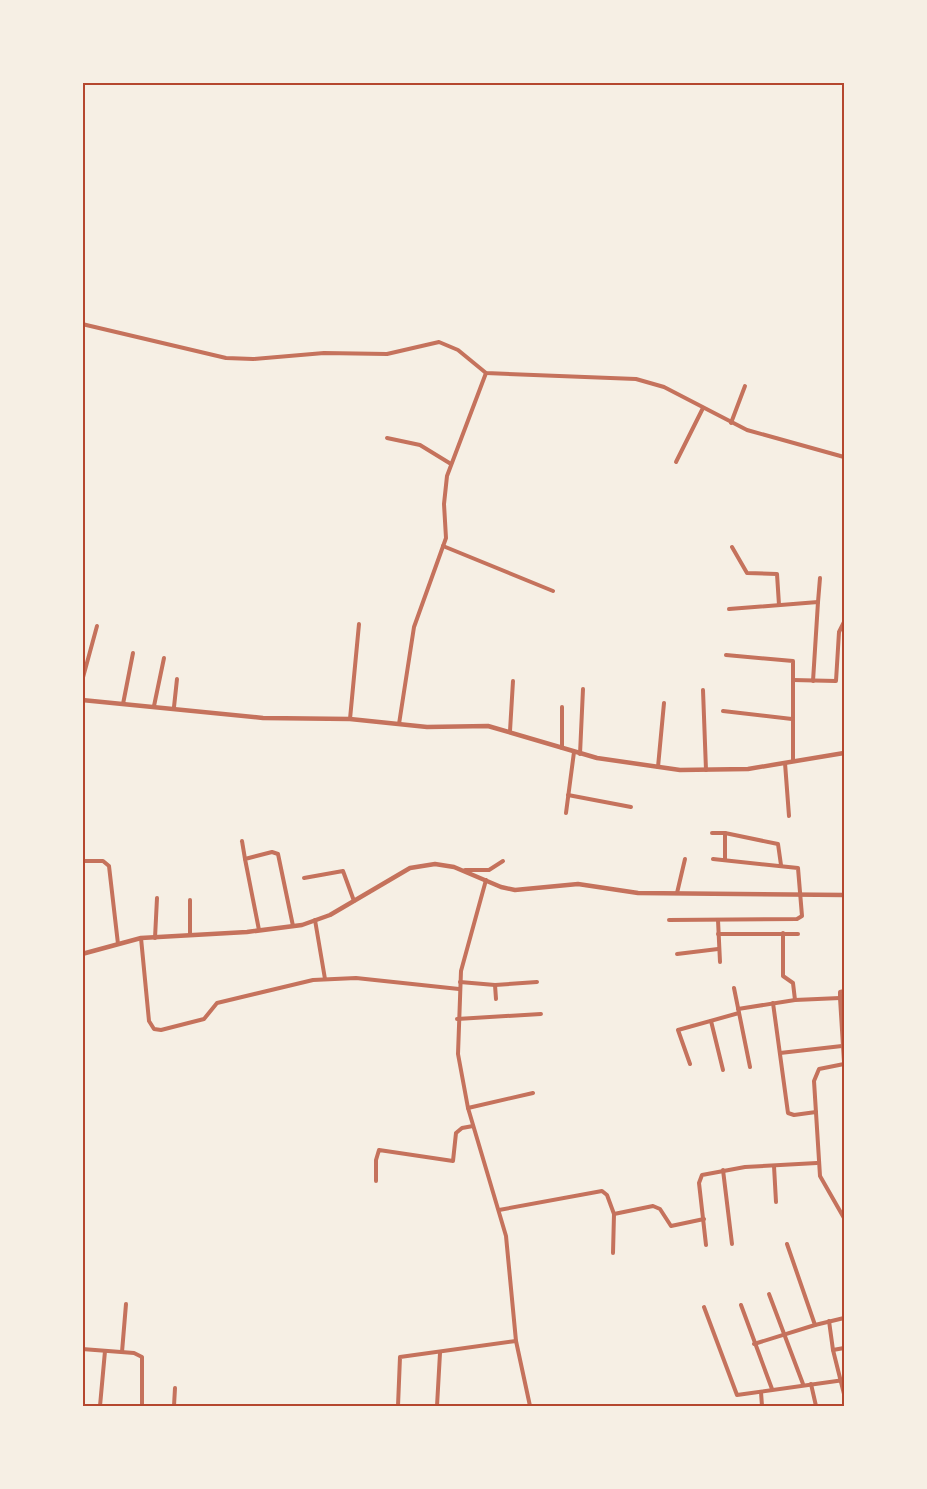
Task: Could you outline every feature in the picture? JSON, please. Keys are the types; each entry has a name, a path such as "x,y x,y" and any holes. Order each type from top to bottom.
{"street":[{"path":"82,324 205,355 238,359 324,353 387,354 439,342 459,350 486,373 645,380 664,387 747,430 844,457"},
{"path":"399,725 414,627 446,538 444,491 451,464 486,373"},
{"path":"731,423 745,386"},
{"path":"676,462 703,408"},
{"path":"387,438 420,445 451,464"},
{"path":"443,546 554,591"},
{"path":"732,547 747,573 777,574 779,604"},
{"path":"813,681 820,578"},
{"path":"729,609 818,602"},
{"path":"793,680 836,681 839,632 844,622"},
{"path":"350,719 359,624"},
{"path":"82,681 97,626"},
{"path":"123,704 133,653"},
{"path":"726,656 792,660 793,760"},
{"path":"154,706 164,658"},
{"path":"174,707 177,679"},
{"path":"510,731 513,681"},
{"path":"580,754 583,689"},
{"path":"703,690 706,771"},
{"path":"82,700 174,707 263,718 350,719 442,728 478,726 510,731 580,754 658,768 706,771 748,769 844,753"},
{"path":"658,768 664,703"},
{"path":"562,707 562,749"},
{"path":"723,711 792,720"},
{"path":"566,813 574,752"},
{"path":"784,762 789,816"},
{"path":"568,795 632,807"},
{"path":"712,832 778,844 781,866"},
{"path":"725,833 725,860"},
{"path":"242,842 258,930"},
{"path":"245,859 272,852 278,854 292,926"},
{"path":"677,892 685,859"},
{"path":"669,920 801,918 803,914 798,868 713,859"},
{"path":"82,861 103,861 109,866 117,944"},
{"path":"461,870 489,870 503,861"},
{"path":"82,954 141,938 190,937 292,926 330,915 410,868 435,864 461,870 501,887 515,890 578,884 638,893 844,895"},
{"path":"304,878 343,871 354,902"},
{"path":"486,880 464,953 457,1019 458,1054 468,1108 499,1210 508,1254 516,1341 530,1407"},
{"path":"155,938 157,898"},
{"path":"190,900 190,937"},
{"path":"315,920 325,979"},
{"path":"718,920 720,962"},
{"path":"783,933 783,976 793,983 795,1000"},
{"path":"718,934 798,933"},
{"path":"141,938 148,1021 154,1029 161,1030 204,1019 217,1003 325,979 356,978 459,989"},
{"path":"677,954 718,949"},
{"path":"460,982 495,985 537,982"},
{"path":"495,985 496,999"},
{"path":"734,988 750,1067"},
{"path":"844,991 840,992 844,1063 816,1072 817,1163 820,1176 844,1218"},
{"path":"690,1064 678,1030 773,1003 840,998"},
{"path":"773,1003 788,1113 794,1115 816,1112"},
{"path":"457,1019 541,1014"},
{"path":"711,1021 723,1070"},
{"path":"780,1053 842,1046"},
{"path":"468,1108 533,1093"},
{"path":"376,1181 376,1160 379,1150 453,1161 456,1133 462,1128 473,1126"},
{"path":"706,1245 700,1178 705,1173 817,1163"},
{"path":"774,1166 776,1202"},
{"path":"723,1170 732,1244"},
{"path":"499,1210 602,1191 608,1195 614,1214 613,1253"},
{"path":"614,1214 653,1206 660,1209 668,1226 704,1219"},
{"path":"787,1244 815,1324"},
{"path":"769,1294 803,1384"},
{"path":"122,1352 126,1304"},
{"path":"741,1305 772,1389"},
{"path":"704,1307 736,1394 843,1380"},
{"path":"754,1344 785,1332 844,1318"},
{"path":"829,1321 833,1350 843,1380 844,1394"},
{"path":"398,1407 400,1357 516,1341"},
{"path":"833,1350 844,1348"},
{"path":"82,1349 134,1353 143,1359 142,1407"},
{"path":"100,1407 105,1351"},
{"path":"437,1407 440,1353"},
{"path":"811,1384 816,1407"},
{"path":"174,1407 175,1388"},
{"path":"761,1392 762,1407"}]}
